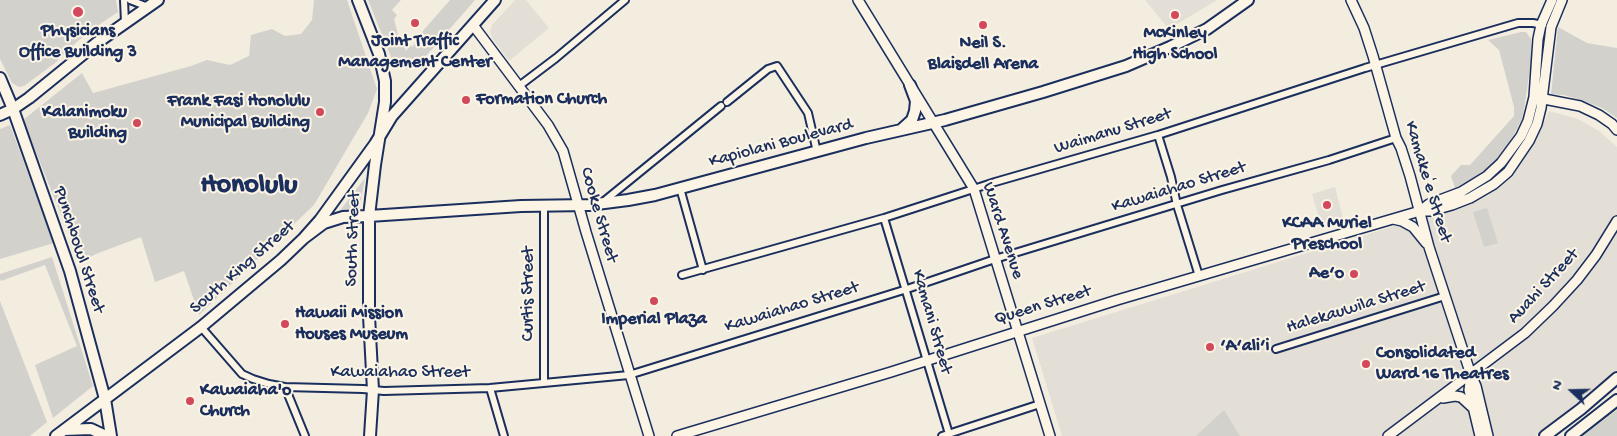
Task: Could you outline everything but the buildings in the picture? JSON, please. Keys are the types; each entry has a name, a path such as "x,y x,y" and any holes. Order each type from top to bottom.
{"main road":[{"path":"0,115 14,109 98,42 158,0"},
{"name":"South Street","path":"358,0 379,54 383,70 385,102 369,216 369,316 372,390 370,436"},
{"name":"South King Street","path":"60,433 201,326 281,260 304,238 320,220 396,112 495,0"},
{"name":"Kapiolani Boulevard","path":"304,238 318,226 337,218 351,216 521,206 578,205 639,199 933,123 1126,66 1207,29 1248,0"},
{"name":"Punchbowl Street","path":"0,78 14,109 70,271 105,399 111,436"},
{"path":"901,130 912,120 915,111 916,102 910,85"},
{"path":"1545,436 1581,409 1617,378"},
{"path":"1571,436 1617,400"},
{"path":"60,433 91,429 97,430 106,436"}],"street":[{"path":"124,0 125,22"},
{"path":"130,0 148,6"},
{"path":"519,86 626,0"},
{"name":"Ward Avenue","path":"858,0 974,189 1050,436"},
{"name":"Kamakeʻe Street","path":"1350,0 1364,28 1396,138 1406,162 1429,247 1476,386 1488,436"},
{"name":"Queen Street","path":"1539,98 1538,40 1542,24 1552,0"},
{"name":"Queen Street","path":"677,436 891,372 1117,300 1420,211 1430,211 1452,206 1470,198 1494,184 1508,172 1529,141 1537,124 1539,98 1551,27 1562,0"},
{"name":"Waimanu Street","path":"682,275 884,218 974,189 1158,135 1322,81 1518,23 1542,24 1551,27"},
{"name":"Cooke Street","path":"473,25 548,125 563,151 649,436"},
{"path":"602,203 768,69 777,66 808,113 817,152"},
{"path":"1539,98 1571,103 1592,111 1612,124 1617,130"},
{"path":"1158,135 1171,177 1177,205 1200,276"},
{"name":"Kawaiahao Street","path":"201,326 242,374 269,384 285,387 384,391 490,388 629,374 906,289 995,259 1396,138"},
{"path":"680,188 702,270"},
{"name":"Curtis Street","path":"544,206 544,383"},
{"name":"Kamani Street","path":"884,218 927,360 945,435"},
{"path":"1393,219 1413,227 1429,247"},
{"name":"Auahi Street","path":"1388,436 1525,333 1566,292 1595,256 1617,221"},
{"name":"Halekauwila Street","path":"1276,348 1445,296"},
{"name":"Kamakeʻe Street","path":"1471,375 1469,390 1480,436"},
{"path":"285,387 305,436"},
{"path":"490,388 504,436"},
{"path":"1438,400 1449,396 1461,397 1474,410"},
{"path":"945,435 1040,404"}],"shaded area":[{"path":"0,0 116,0 118,12 79,40 55,63 24,86 19,87 12,83 0,59"},
{"path":"314,0 347,0 377,89 368,113 314,205 199,315 184,271 155,282 141,237 80,262 23,120 82,73 93,93 207,60 230,65 249,56 251,35 272,29 285,36 301,34 312,20"},
{"path":"368,0 401,0 392,10 397,15 394,19 399,38 403,42 406,51 410,45 412,47 422,32 450,0 475,0 420,63 407,69 393,62"},
{"path":"515,0 526,0 549,28 509,61 492,38 490,32 492,25"},
{"name":"McKinley High School","path":"1145,0 1217,0 1169,29"},
{"path":"1558,27 1587,43 1617,48 1617,118 1602,108 1584,101 1564,95 1551,94"},
{"path":"1526,32 1531,39 1531,61 1522,119 1509,144 1494,162 1474,179 1455,188 1451,176 1461,165 1470,165 1514,116 1514,107 1499,50 1488,40"},
{"path":"1549,111 1578,119 1599,131 1617,147 1617,370 1585,400 1535,436 1062,436 1032,338 1404,223 1464,207 1488,196 1510,174 1529,151"},
{"path":"10,125 54,243 0,259 0,129"},
{"path":"365,178 359,211 339,214 339,212"},
{"name":"KCAA Muriel Preschool","path":"1335,187 1343,218 1321,225 1312,194"},
{"path":"1487,208 1498,243 1484,247 1473,212"},
{"path":"52,257 93,386 53,418 35,365 77,346 45,265 1,281 0,279 0,274"},
{"path":"0,301 47,422 30,436 0,436"},
{"path":"1224,410 1240,436 1196,436"},
{"path":"1617,410 1617,436 1582,436"}],"place":[{"name":"Physicians Office Building 3","path":"78,12"},
{"name":"McKinley High School","path":"1175,15"},
{"name":"Joint Traffic Management Center","path":"415,23"},
{"name":"Neil S. Blaisdell Arena","path":"983,25"},
{"name":"Formation Church","path":"466,100"},
{"name":"Frank Fasi Honolulu Municipal Building","path":"320,112"},
{"name":"Kalanimoku Building","path":"137,123"},
{"name":"KCAA Muriel Preschool","path":"1327,205"},
{"name":"Ae‘o","path":"1354,274"},
{"name":"Imperial Plaza","path":"654,301"},
{"name":"Hawaii Mission Houses Museum","path":"285,324"},
{"name":"‘A‘ali‘i","path":"1210,347"},
{"name":"Consolidated Ward 16 Theatres","path":"1366,364"},
{"name":"Kawaiaha'o Church","path":"190,401"}],"district":[{"name":"Honolulu","path":"249,187"}]}
